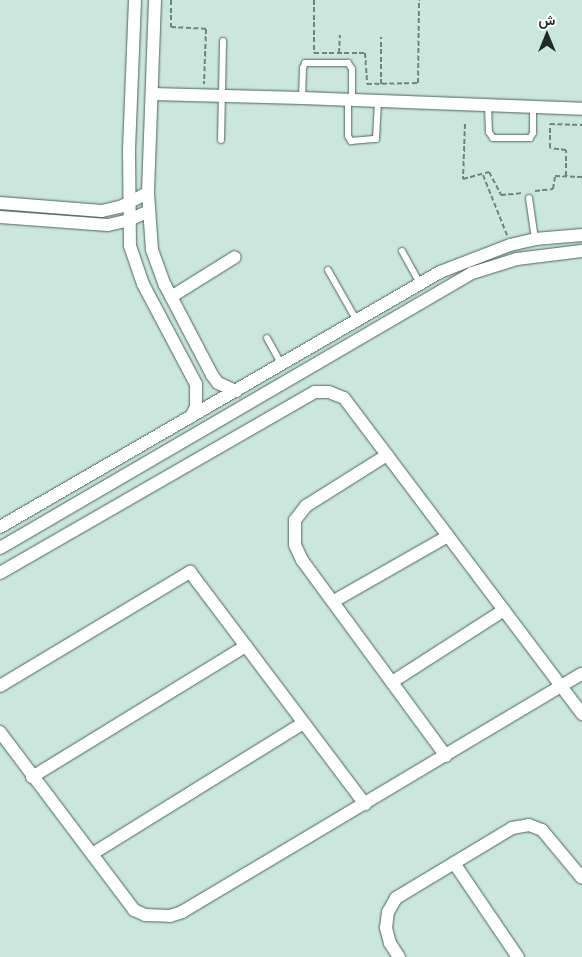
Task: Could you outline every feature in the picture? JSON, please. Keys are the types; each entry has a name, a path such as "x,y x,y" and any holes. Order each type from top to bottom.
{"street":[{"path":"135,0 129,203 130,246 140,277 196,384 196,406 191,417"},
{"path":"155,0 148,193 154,256 171,297 212,375 218,382 236,391"},
{"path":"152,94 302,98 582,110"},
{"path":"0,203 102,211 129,203 148,193"},
{"path":"0,217 108,225 129,220 149,211"},
{"path":"0,527 420,284 463,262 510,245 535,239 582,235"},
{"path":"0,548 472,273 517,259 582,251"},
{"path":"171,297 235,257"},
{"path":"262,376 270,390"},
{"path":"0,573 315,392 329,392 344,398 582,714"},
{"path":"240,408 251,428"},
{"path":"158,436 167,452"},
{"path":"387,456 306,506 296,520 295,545 302,560 334,601 446,756"},
{"path":"334,601 448,536"},
{"path":"0,686 190,572 365,804"},
{"path":"392,682 504,610"},
{"path":"32,777 246,646"},
{"path":"0,732 134,910 158,917 170,916 182,912 582,674"},
{"path":"92,854 303,723"},
{"path":"399,957 390,943 386,928 388,912 396,898 512,828 529,825 542,830 582,878"},
{"path":"454,863 518,957"}],"lane":[{"path":"221,140 223,41"},
{"path":"302,98 303,68 306,63 348,63 352,69 348,136 351,140 376,139 378,101"},
{"path":"488,105 489,132 493,138 530,138 533,133 533,107"},
{"path":"529,198 535,239"},
{"path":"402,251 420,284"},
{"path":"328,270 357,321"},
{"path":"267,338 282,365"}],"path":[{"path":"171,0 171,27 206,28 204,96"},
{"path":"314,0 314,52 364,53 366,83 381,84 416,84 419,82 419,0"},
{"path":"340,35 340,53"},
{"path":"381,37 381,84"},
{"path":"465,124 463,179 490,173 500,193 503,195 552,189 554,176 582,176"},
{"path":"566,176 566,150 550,148 550,124 582,125"},
{"path":"483,174 510,245"}]}
